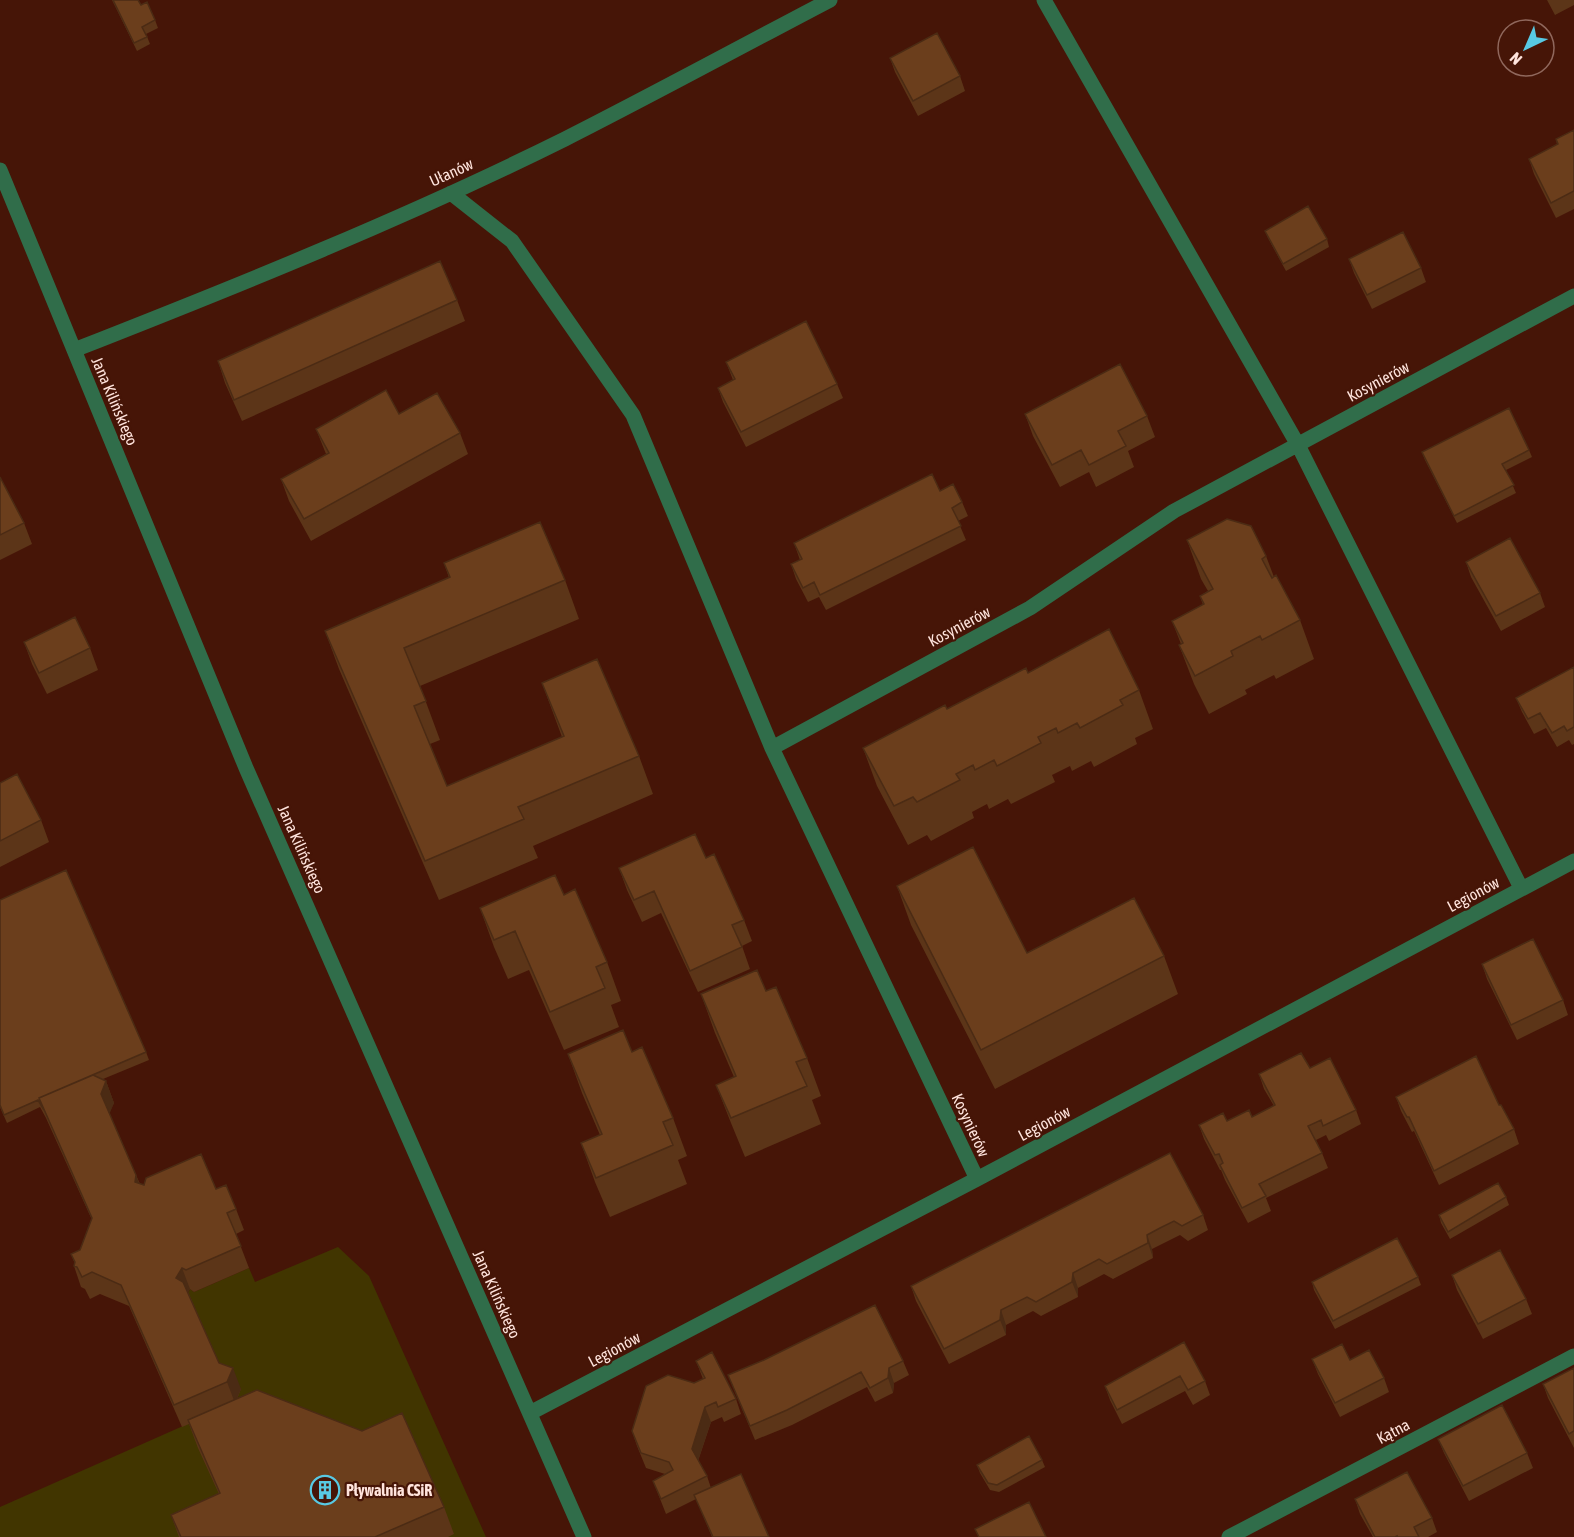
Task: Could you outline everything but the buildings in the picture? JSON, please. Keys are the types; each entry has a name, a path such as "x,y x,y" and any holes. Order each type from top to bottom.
{"street":[{"name":"Ułanów","path":"74,350 320,251 451,192 564,139 830,0"},
{"path":"1044,0 1298,445 1521,888"},
{"name":"Jana Kilińskiego","path":"0,170 246,768 584,1537"},
{"path":"451,192 512,241 633,415 772,748"},
{"name":"Kosynierów","path":"977,1179 772,748 1030,608 1174,511 1574,296"},
{"name":"Legionów","path":"530,1413 977,1179 1574,861"},
{"name":"Kątna","path":"1229,1537 1574,1356"}],"shaded area":[{"path":"338,1247 369,1276 486,1537 0,1537 0,1507 235,1403 184,1300 190,1289 194,1292 249,1268 255,1282"}],"place":[{"name":"Pływalnia CSiR","path":"325,1490"}]}
